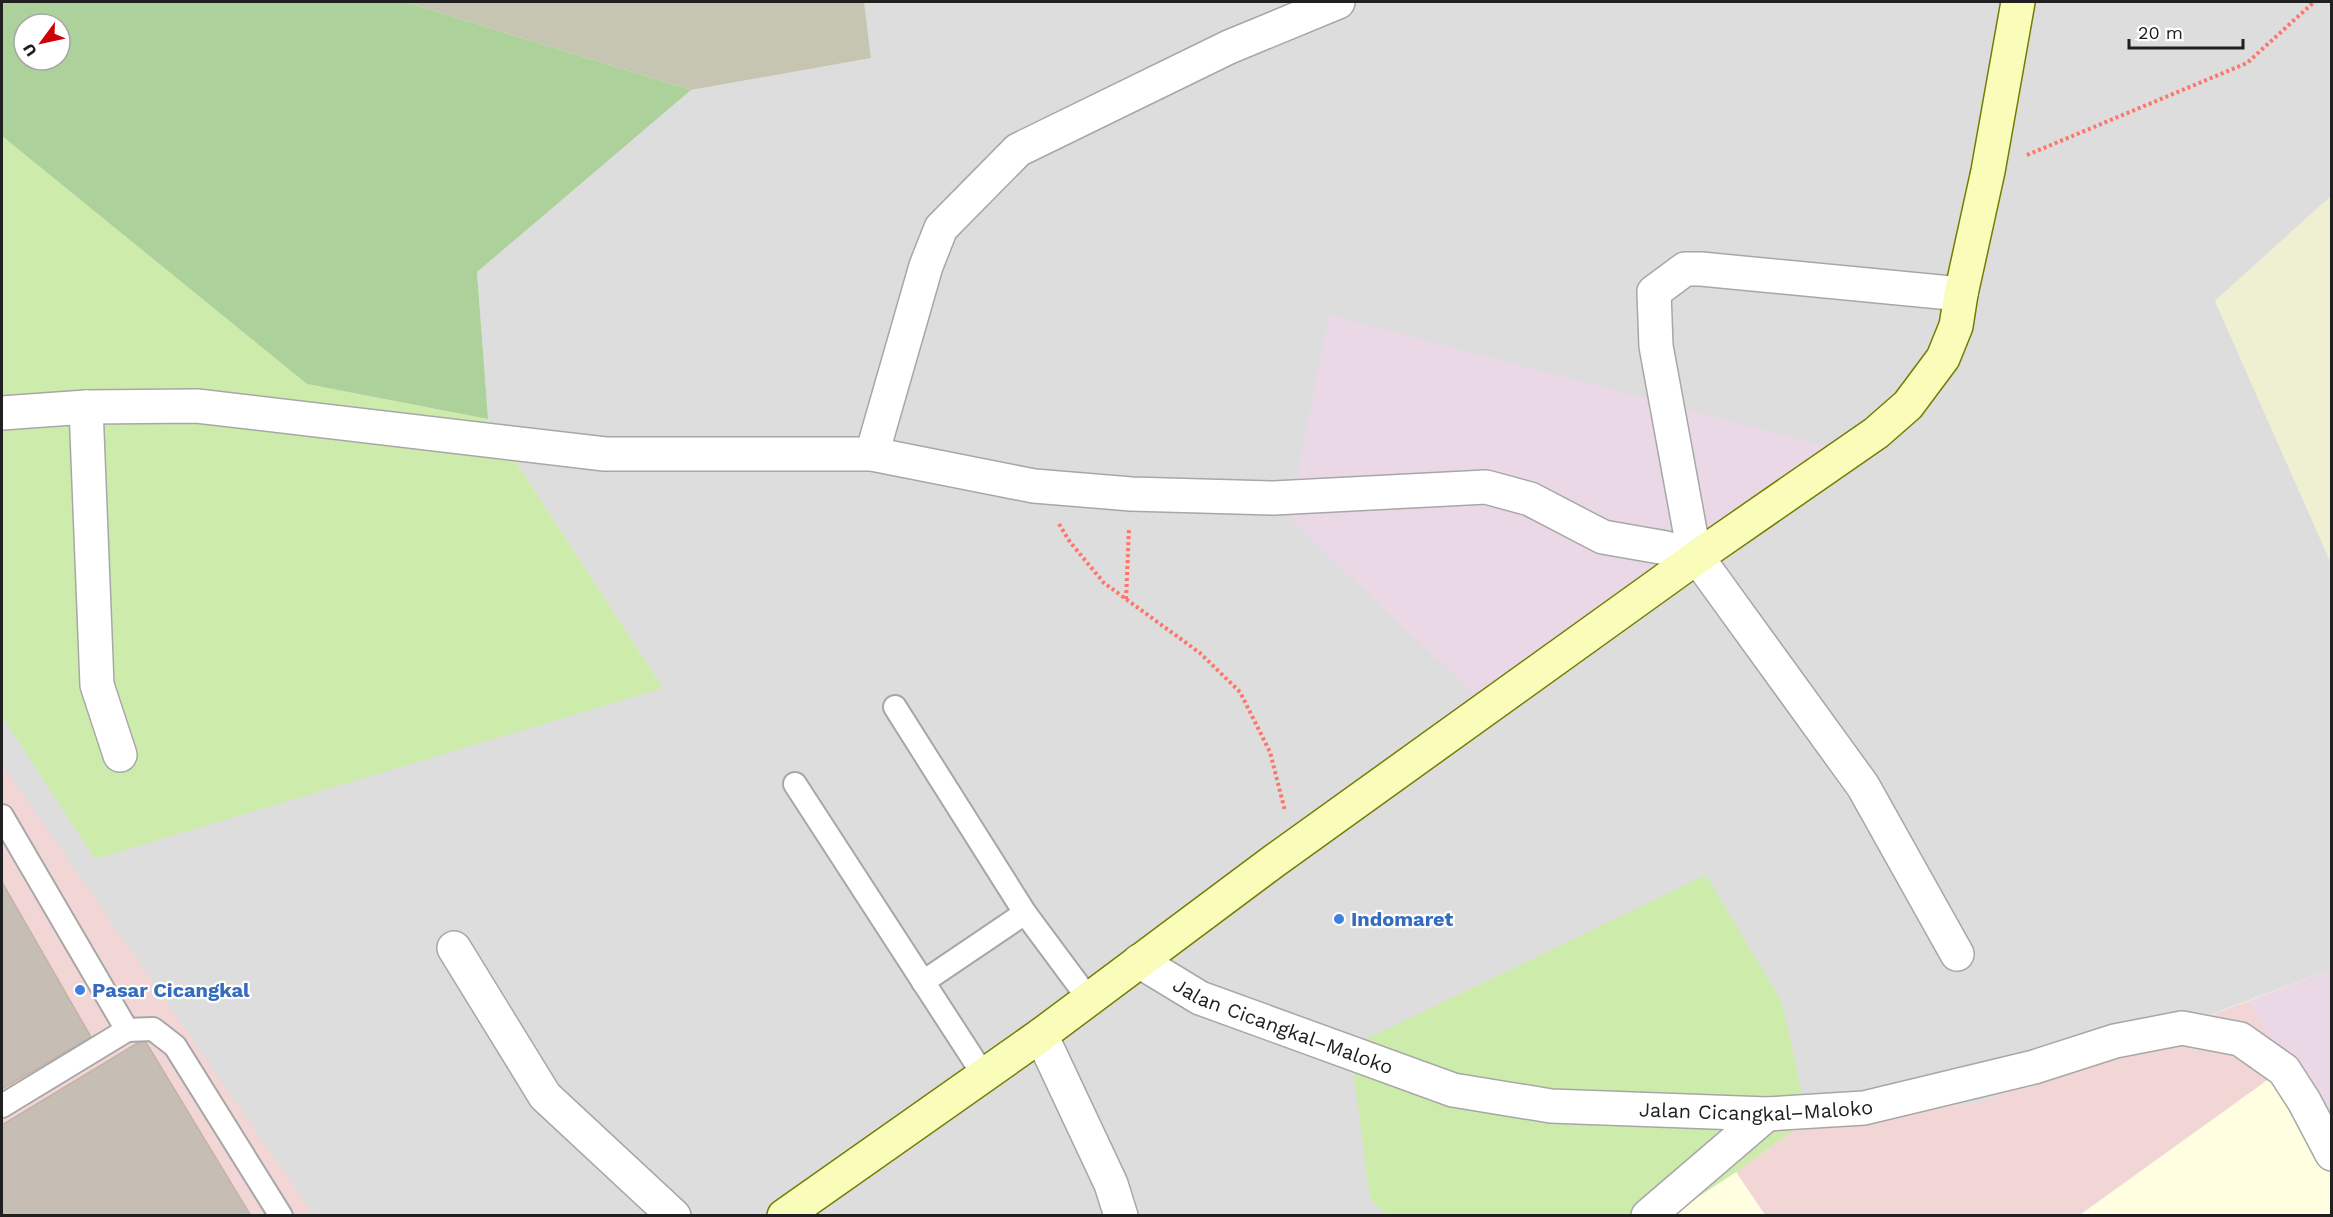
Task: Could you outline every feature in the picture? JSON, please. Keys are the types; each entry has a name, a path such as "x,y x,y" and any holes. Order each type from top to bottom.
{"main road":[{"path":"783,1215 1041,1035 1274,861 1697,557 1876,433 1908,405 1943,358 1956,326 1960,294 1988,171 2018,2"}],"street":[{"path":"872,454 926,266 941,228 1018,150 1229,47 1338,2"},
{"path":"1957,954 1863,786 1697,557 1690,531 1656,346 1654,292 1685,269 1701,269 1960,294"},
{"path":"2,413 86,407 197,406 605,454 872,454 1034,486 1131,494 1274,498 1486,487 1530,499 1603,537 1666,548 1697,557"},
{"path":"86,407 98,685 120,755"},
{"path":"453,948 545,1096 674,1215"},
{"name":"Jalan Cicangkal–Maloko","path":"1139,961 1200,998 1453,1090 1551,1106 1767,1114 1864,1108 2034,1068 2115,1041 2182,1028 2240,1039 2284,1070 2304,1101 2331,1154"},
{"path":"1041,1035 1111,1184 1122,1215"},
{"path":"1648,1215 1767,1114"}],"lane":[{"path":"895,707 1025,913 1088,998"},
{"path":"795,784 983,1074"},
{"path":"2,816 127,1030"},
{"path":"923,982 1025,913"},
{"path":"2,1106 127,1030 153,1029 175,1046 281,1215"}],"path":[{"path":"1988,171 2247,63 2314,2"},
{"path":"1034,486 1070,542 1104,583 1200,653 1239,692 1270,752 1286,814 1274,861"},
{"path":"1126,600 1131,494"}],"shaded area":[{"path":"405,2 864,2 871,58 691,90"},
{"path":"864,2 2331,2 2331,196 2215,301 2331,563 2331,969 1977,1103 1808,1120 1370,1198 1386,1215 2,1215 2,719 663,688 488,419 477,272 691,90 871,58"},
{"path":"2331,196 2331,563 2215,301"},
{"path":"1329,315 1862,456 1497,717 1289,517"},
{"name":"Pasar Cicangkal","path":"2,764 314,1215 2,1215"},
{"path":"2331,969 2331,1143 2249,1001"},
{"path":"2249,1001 2287,1066 2079,1215 1765,1215 1736,1172 1808,1120 1977,1103"},
{"path":"2287,1066 2331,1143 2331,1215 2079,1216"},
{"path":"1736,1172 1765,1215 1670,1216"}],"green space":[{"path":"2,2 405,2 691,90 477,272 488,419 307,384 2,136"},
{"path":"2,136 307,384 488,419 663,688 95,859 2,719"},
{"path":"1706,875 1782,1002 1808,1120 1736,1172 1670,1215 1386,1215 1370,1198 1350,1047"}],"building":[{"path":"2,882 91,1037 2,1089"},
{"path":"144,1039 251,1216 2,1216 2,1125"}],"place":[{"name":"Indomaret","path":"1339,919"},
{"name":"Pasar Cicangkal","path":"80,990"}]}
